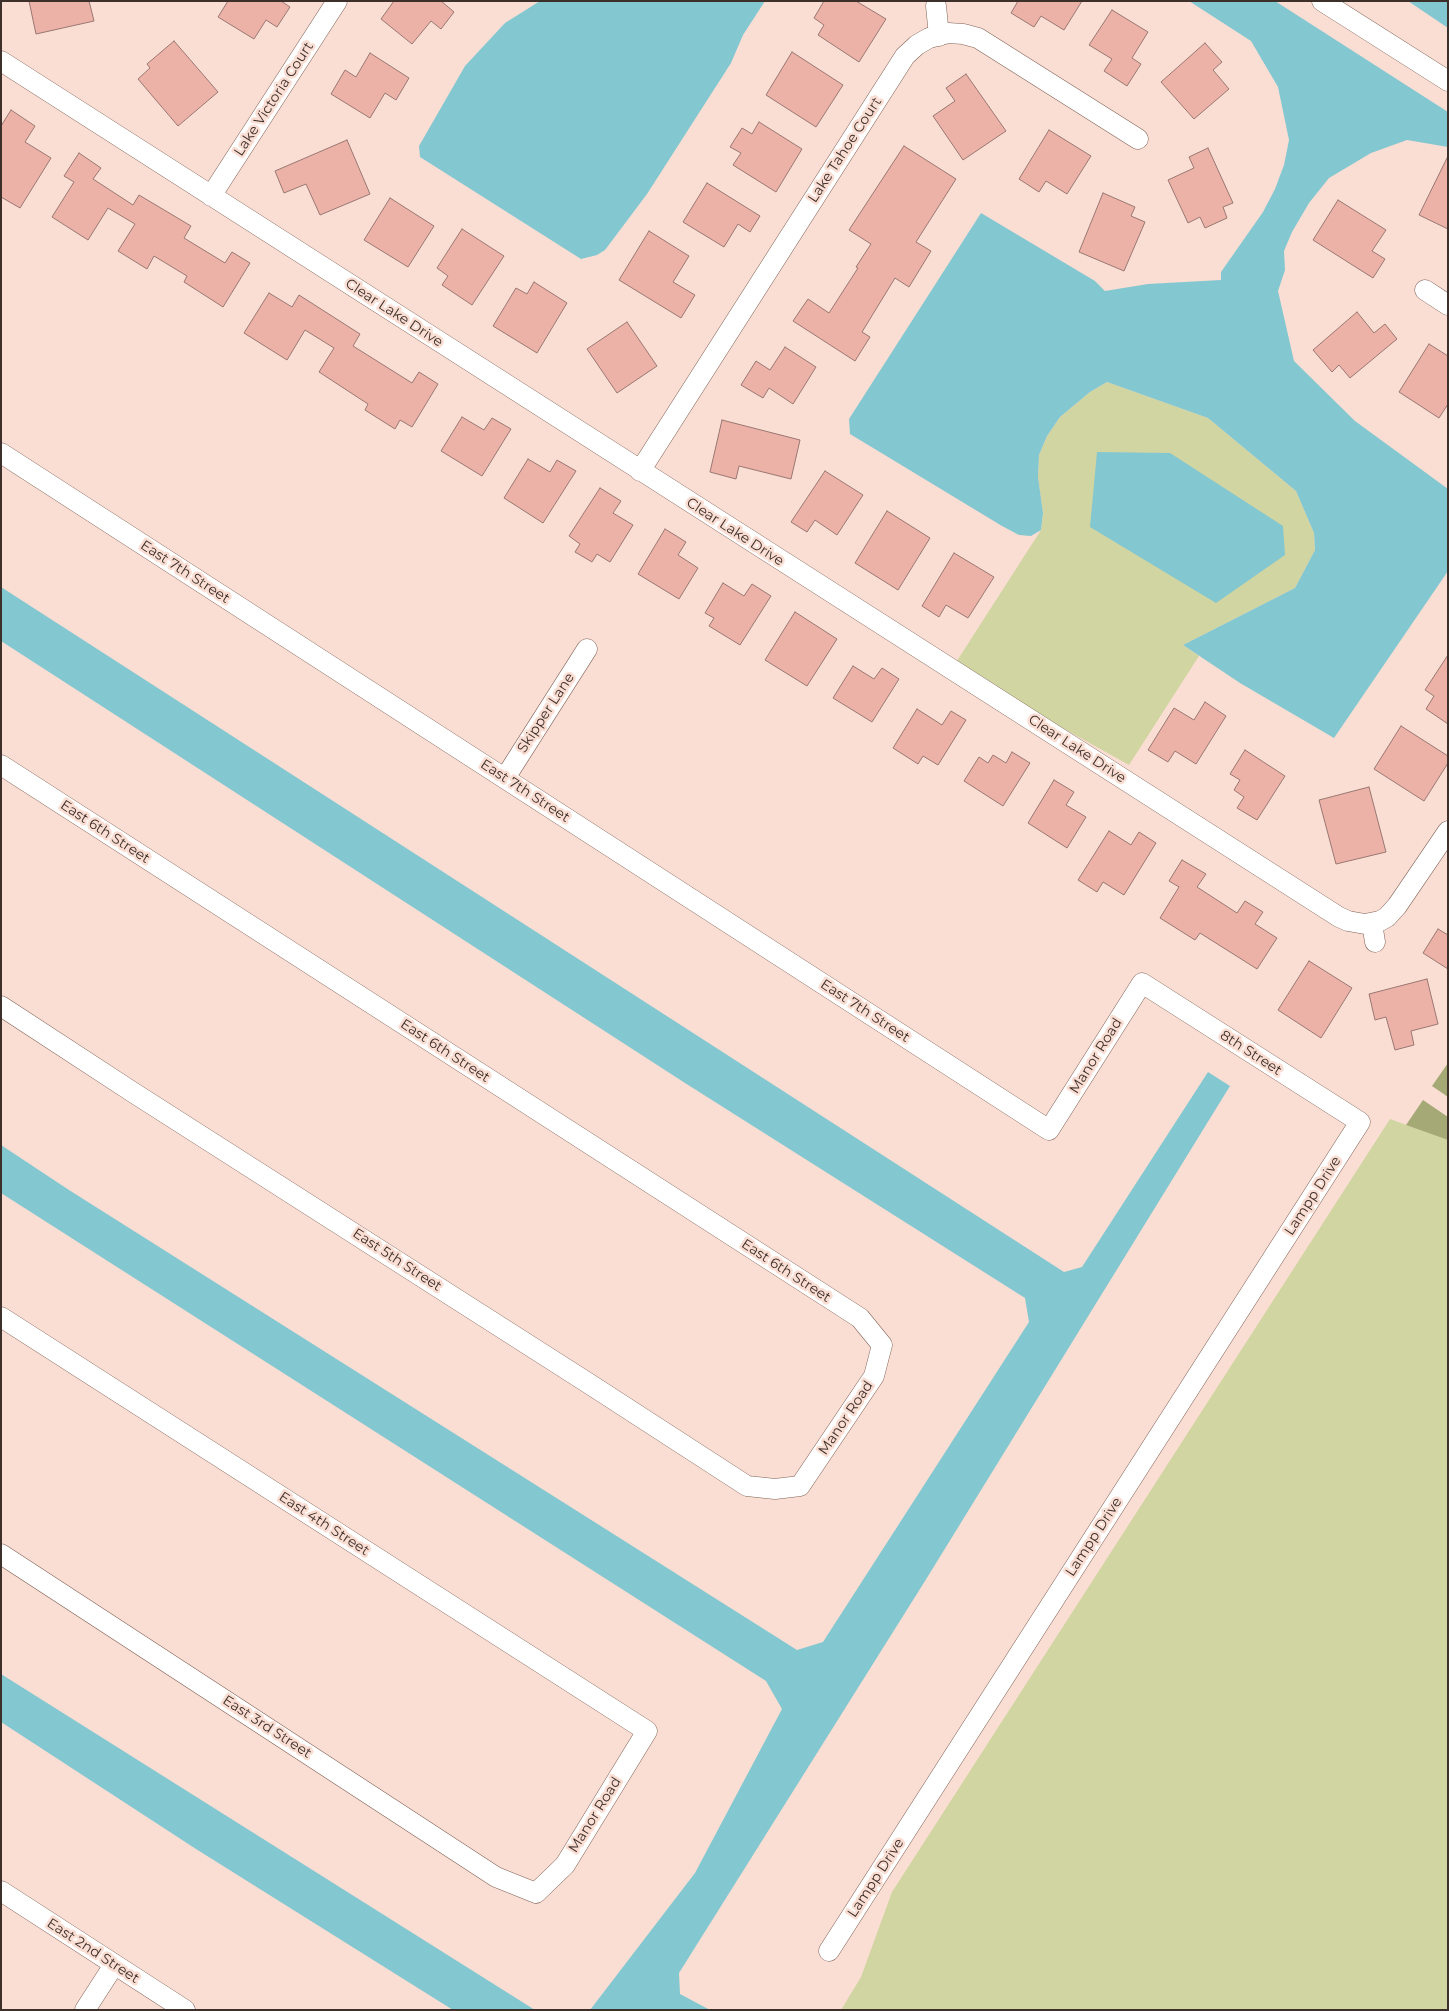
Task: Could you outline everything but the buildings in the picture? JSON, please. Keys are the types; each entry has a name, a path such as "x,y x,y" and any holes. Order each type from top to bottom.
{"street":[{"name":"Lake Victoria Court","path":"211,196 337,1"},
{"path":"1322,1 1448,81"},
{"path":"936,6 939,36"},
{"name":"Lake Tahoe Court","path":"640,471 906,56 917,45 929,38 948,33 978,38 1138,139"},
{"name":"Clear Lake Drive","path":"1,61 1339,917 1357,923 1374,933 1380,921 1393,912 1448,832"},
{"path":"1425,290 1448,305"},
{"name":"East 7th Street","path":"1,453 1049,1130"},
{"name":"Skipper Lane","path":"505,778 587,649"},
{"name":"East 6th Street","path":"1,765 860,1318 882,1345"},
{"name":"Manor Road","path":"1049,1130 1142,983"},
{"name":"8th Street","path":"1142,983 1360,1122"},
{"name":"East 5th Street","path":"1,1006 747,1486 775,1490 800,1486"},
{"name":"Lampp Drive","path":"829,1951 1360,1122"},
{"name":"East 4th Street","path":"1,1317 647,1731"},
{"name":"Manor Road","path":"800,1486 874,1376 882,1345"},
{"name":"East 3rd Street","path":"1,1554 496,1877 536,1893"},
{"name":"Manor Road","path":"536,1893 565,1865 647,1731"},
{"name":"East 2nd Street","path":"1,1891 184,2010"},
{"path":"85,2010 114,1965"}],"green space":[{"path":"1107,382 1208,418 1296,491 1314,533 1315,550 1295,588 1183,645 1199,656 1129,765 953,667 1041,530 1043,513 1038,477 1039,455 1047,436 1060,417 1090,392"},
{"path":"1448,1063 1448,1097 1432,1086"},
{"path":"1423,1100 1448,1117 1448,1140 1406,1125"},
{"path":"1390,1119 1448,1140 1448,2010 841,2010 861,1977 892,1892"}],"water":[{"path":"540,1 765,1 743,35 731,63 647,194 605,250 597,255 581,259 420,157 419,146 465,66 505,23"},
{"path":"1189,1 1275,1 1448,112 1448,147 1407,140 1371,153 1329,178 1309,203 1292,232 1284,251 1285,270 1278,291 1294,361 1355,421 1448,489 1448,571 1334,738 1240,683 1183,645 1295,588 1315,550 1314,533 1296,491 1208,418 1107,382 1090,392 1060,417 1047,436 1039,455 1038,477 1043,513 1041,530 1031,536 1019,535 1002,526 850,434 849,419 981,213 1095,281 1105,291 1148,284 1221,280 1221,272 1263,212 1275,189 1284,165 1289,140 1278,87 1251,41"},
{"path":"1408,1 1448,1 1448,28"},
{"path":"1097,452 1170,453 1283,526 1285,555 1216,603 1090,527"},
{"path":"1,587 1064,1272 1082,1267 1208,1072 1230,1086 925,1581 679,1973 680,1994 710,2010 590,2010 695,1873 782,1709 766,1681 1,1193 1,1145 69,1190 797,1650 823,1642 1029,1322 1025,1298 685,1083 1,641"},
{"path":"1,1674 535,2010 453,2010 196,1849 1,1722"}]}
